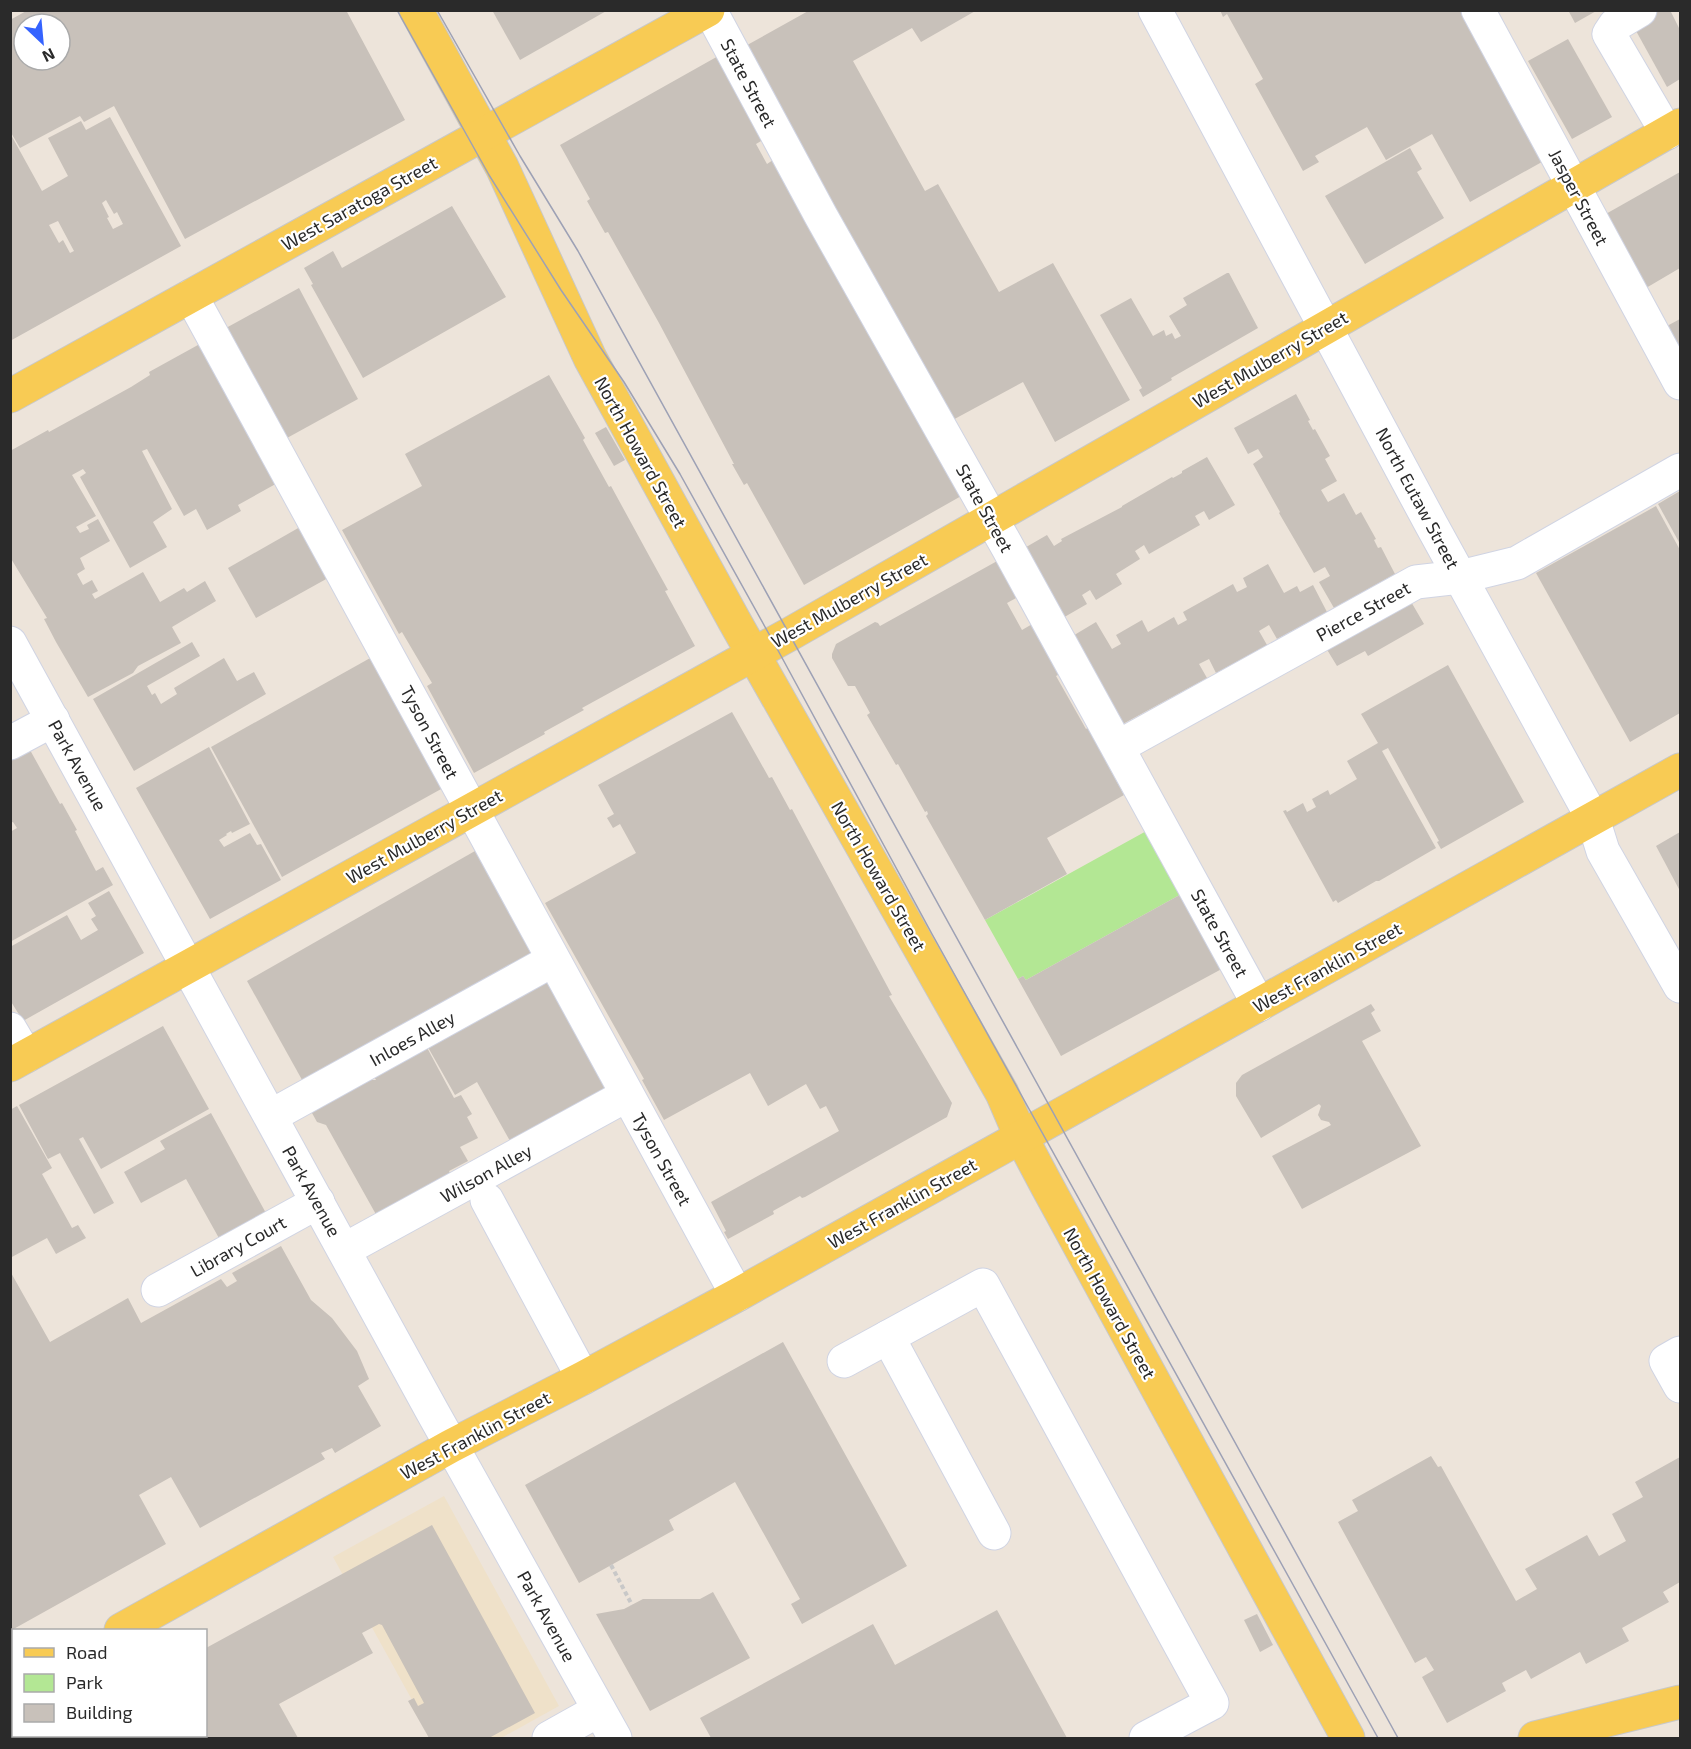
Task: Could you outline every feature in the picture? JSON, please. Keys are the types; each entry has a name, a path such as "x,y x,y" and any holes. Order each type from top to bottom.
{"main road":[{"name":"North Howard Street","path":"416,10 485,134 590,358 753,654 1002,1093 1021,1137 1348,1738"},
{"name":"West Saratoga Street","path":"10,396 709,10"},
{"name":"West Mulberry Street","path":"16,1050 190,966 753,654 1674,129"},
{"name":"West Franklin Street","path":"123,1629 452,1446 736,1295 1680,770"},
{"path":"1535,1738 1680,1702"}],"street":[{"name":"State Street","path":"709,10 1259,1005"},
{"name":"North Eutaw Street","path":"1155,10 1593,819 1603,851 1680,986"},
{"name":"Jasper Street","path":"1478,10 1680,383"},
{"path":"1640,10 1615,25 1609,34 1674,129"},
{"name":"Tyson Street","path":"191,296 736,1295"},
{"name":"Pierce Street","path":"1118,747 1416,582 1460,577 1517,564 1680,470"},
{"name":"Park Avenue","path":"10,643 615,1738"},
{"path":"10,743 53,720"},
{"name":"Inloes Alley","path":"271,1116 553,960"},
{"name":"Wilson Alley","path":"344,1250 627,1095"},
{"path":"487,1200 583,1378"},
{"name":"Library Court","path":"158,1290 318,1202"},
{"path":"844,1361 983,1285 1212,1703 1146,1738"},
{"path":"888,1337 994,1533"},
{"path":"549,1738 599,1710"}],"path":[{"path":"611,1566 632,1605"}],"shaded area":[{"path":"444,1496 559,1706 501,1738 433,1738 333,1557"}],"green space":[{"path":"1150,829 1185,892 1026,980 1023,976 1018,979 985,920"}],"building":[{"path":"28,10 346,10 405,120 185,239 114,106 84,122 80,116 20,148 10,131 10,20 12,19 12,72 72,72 72,12 24,12"},
{"path":"492,10 608,10 520,60"},
{"path":"810,10 977,10 921,42 912,28 853,61 925,191 938,184 999,292 1053,263 1130,400 1055,442 1023,382 949,422 740,49"},
{"path":"1220,10 1467,10 1549,158 1470,202 1432,134 1386,160 1367,127 1315,156 1319,162 1303,171 1255,84 1263,79 1227,14 1223,17"},
{"path":"1568,10 1598,10 1575,23"},
{"path":"1648,10 1670,10 1680,30 1680,79 1667,87 1630,20"},
{"path":"1568,39 1612,117 1572,139 1528,61"},
{"path":"720,55 766,138 756,144 767,164 776,158 963,495 804,585 747,483 744,485 732,464 734,464 659,323 608,232 605,233 587,201 590,199 560,145"},
{"path":"110,117 181,246 10,341 10,133 42,191 68,176 48,138 81,121 86,130","holes":["106,200 114,214 117,212 123,224 113,229 102,203","58,221 74,251 70,253 63,240 59,243 49,225"]},
{"path":"1410,148 1422,169 1417,172 1444,218 1365,264 1325,196"},
{"path":"1680,172 1680,268 1646,288 1604,215"},
{"path":"452,206 506,297 363,378 311,285 313,284 304,268 333,251 342,268"},
{"path":"1227,273 1258,328 1171,378 1172,380 1143,397 1139,390 1142,388 1100,315 1131,298 1153,336 1164,330 1166,336 1172,333 1175,339 1181,336 1169,316 1187,305 1183,298"},
{"path":"299,288 358,399 287,438 226,328"},
{"path":"1680,319 1680,351 1667,326"},
{"path":"207,340 281,481 238,505 241,511 207,530 196,509 184,516 147,449 142,451 172,509 153,522 167,547 130,568 80,477 86,473 83,469 72,475 96,516 76,527 80,533 89,529 87,525 98,519 110,541 80,558 85,569 77,574 83,585 92,580 98,591 92,594 95,599 143,572 160,602 184,588 187,592 205,581 216,601 172,627 181,643 138,666 133,673 88,697 44,619 47,618 10,557 10,451 131,387 150,375 149,372"},
{"path":"549,375 668,590 665,591 695,646 582,708 584,710 544,732 545,734 474,773 427,686 432,683 402,632 399,634 342,530 422,486 405,454"},
{"path":"1296,394 1310,420 1308,421 1330,456 1325,459 1337,481 1321,490 1328,502 1344,493 1356,515 1361,512 1376,539 1374,540 1378,548 1381,547 1395,574 1334,608 1319,582 1330,576 1325,567 1314,573 1253,464 1263,457 1258,449 1248,454 1234,428"},
{"path":"606,427 625,460 614,466 595,433"},
{"path":"1207,457 1235,505 1209,520 1204,511 1195,516 1200,525 1149,554 1144,545 1135,551 1140,559 1116,574 1122,584 1096,600 1090,590 1082,595 1087,604 1061,619 1021,550 1047,535 1054,546 1062,541 1061,539 1122,507"},
{"path":"1680,491 1680,544 1658,504"},
{"path":"1656,506 1680,550 1680,713 1630,742 1536,573"},
{"path":"300,527 328,578 256,618 228,568"},
{"path":"999,560 1018,597 1007,603 1022,630 1034,623 1062,673 1056,676 1086,729 1090,726 1109,760 1106,762 1124,795 1047,838 1067,874 985,920 926,816 927,811 925,812 867,715 870,713 855,686 848,686 832,654 836,644 875,622 880,626"},
{"path":"1268,564 1284,593 1297,586 1300,592 1313,585 1327,612 1277,639 1269,625 1259,631 1267,645 1216,673 1209,659 1199,664 1207,678 1121,725 1071,637 1096,622 1112,649 1121,644 1116,635 1142,620 1148,632 1174,617 1178,625 1187,620 1183,612 1233,584 1237,592 1247,587 1243,578"},
{"path":"1410,600 1424,624 1368,656 1365,651 1337,666 1326,648"},
{"path":"192,642 200,656 147,686 152,695 155,693 161,704 177,694 174,688 224,658 237,681 254,672 266,694 134,771 93,699"},
{"path":"372,657 443,788 282,877 211,747"},
{"path":"1448,665 1524,802 1441,849 1437,842 1439,841 1388,748 1382,751 1436,848 1338,903 1336,900 1333,902 1283,811 1287,812 1303,803 1307,812 1316,807 1312,799 1328,790 1330,795 1357,779 1347,761 1378,743 1361,714"},
{"path":"732,712 769,778 772,777 790,810 792,809 892,995 889,996 952,1103 947,1117 805,1197 800,1196 773,1211 774,1214 728,1239 711,1202 839,1131 826,1106 820,1109 806,1084 768,1106 750,1073 664,1120 642,1080 644,1079 545,903 636,853 620,824 613,828 607,818 614,814 598,785"},
{"path":"209,747 250,824 232,833 231,831 219,840 224,847 250,833 257,845 261,844 281,880 210,919 136,788"},
{"path":"30,750 77,830 75,831 96,871 103,867 113,885 10,942 10,832 17,828 13,822 10,823 10,761"},
{"path":"1680,832 1680,891 1656,846"},
{"path":"482,847 542,957 306,1087 247,981"},
{"path":"109,891 144,953 23,1021 10,1000 10,947 67,915 81,940 98,930 91,919 96,916 88,903"},
{"path":"1185,892 1229,965 1061,1056 1018,979 1023,976 1026,980"},
{"path":"545,970 612,1090 510,1141 477,1082 455,1095 425,1042"},
{"path":"1371,1004 1375,1010 1371,1013 1381,1031 1362,1041 1421,1146 1302,1209 1272,1156 1331,1125 1321,1120 1318,1115 1321,1106 1319,1104 1261,1138 1236,1096 1236,1083 1242,1075"},
{"path":"163,1026 209,1109 101,1169 83,1137 79,1139 114,1203 94,1214 60,1153 48,1159 19,1105"},
{"path":"424,1042 454,1098 461,1095 472,1114 467,1117 478,1138 460,1147 468,1161 449,1171 451,1175 378,1218 326,1125 317,1122 312,1113 314,1104 369,1074 372,1080 376,1080 372,1073"},
{"path":"17,1106 52,1168 42,1174 72,1228 78,1225 86,1238 56,1254 47,1238 10,1258 10,1110"},
{"path":"211,1113 267,1215 220,1240 186,1179 141,1203 124,1172 165,1149 160,1141"},
{"path":"281,1246 311,1300 332,1318 357,1351 369,1379 358,1386 381,1426 335,1453 332,1448 321,1453 325,1459 200,1528 171,1477 139,1495 166,1544 10,1631 10,1271 50,1342 128,1298 141,1323 221,1279 227,1287 237,1281 232,1273"},
{"path":"783,1342 907,1566 802,1624 791,1604 800,1599 735,1482 669,1520 674,1530 579,1583 525,1485"},
{"path":"1431,1456 1438,1467 1441,1466 1516,1601 1537,1589 1525,1569 1587,1535 1599,1556 1626,1541 1612,1514 1643,1497 1635,1482 1680,1457 1680,1582 1663,1592 1669,1602 1622,1628 1629,1641 1586,1664 1580,1652 1531,1679 1526,1670 1502,1683 1506,1691 1447,1723 1422,1677 1434,1670 1426,1657 1415,1663 1338,1522 1358,1511 1352,1500"},
{"path":"432,1525 535,1713 489,1738 429,1738 408,1701 414,1698 418,1706 424,1703 382,1625 379,1624 362,1633 373,1653 279,1704 298,1738 199,1738 207,1737 207,1647"},
{"path":"713,1592 750,1658 650,1711 596,1614 624,1609 643,1599 700,1599"},
{"path":"997,1610 1067,1738 711,1738 700,1718 873,1624 895,1665"},
{"path":"1257,1614 1273,1645 1260,1652 1244,1620"},
{"path":"123,1737 124,1738 71,1738"}],"tram line":[{"path":"397,10 489,175 561,290 624,382 680,474 1378,1738"},
{"path":"437,10 520,156 578,251 1398,1738"}]}
